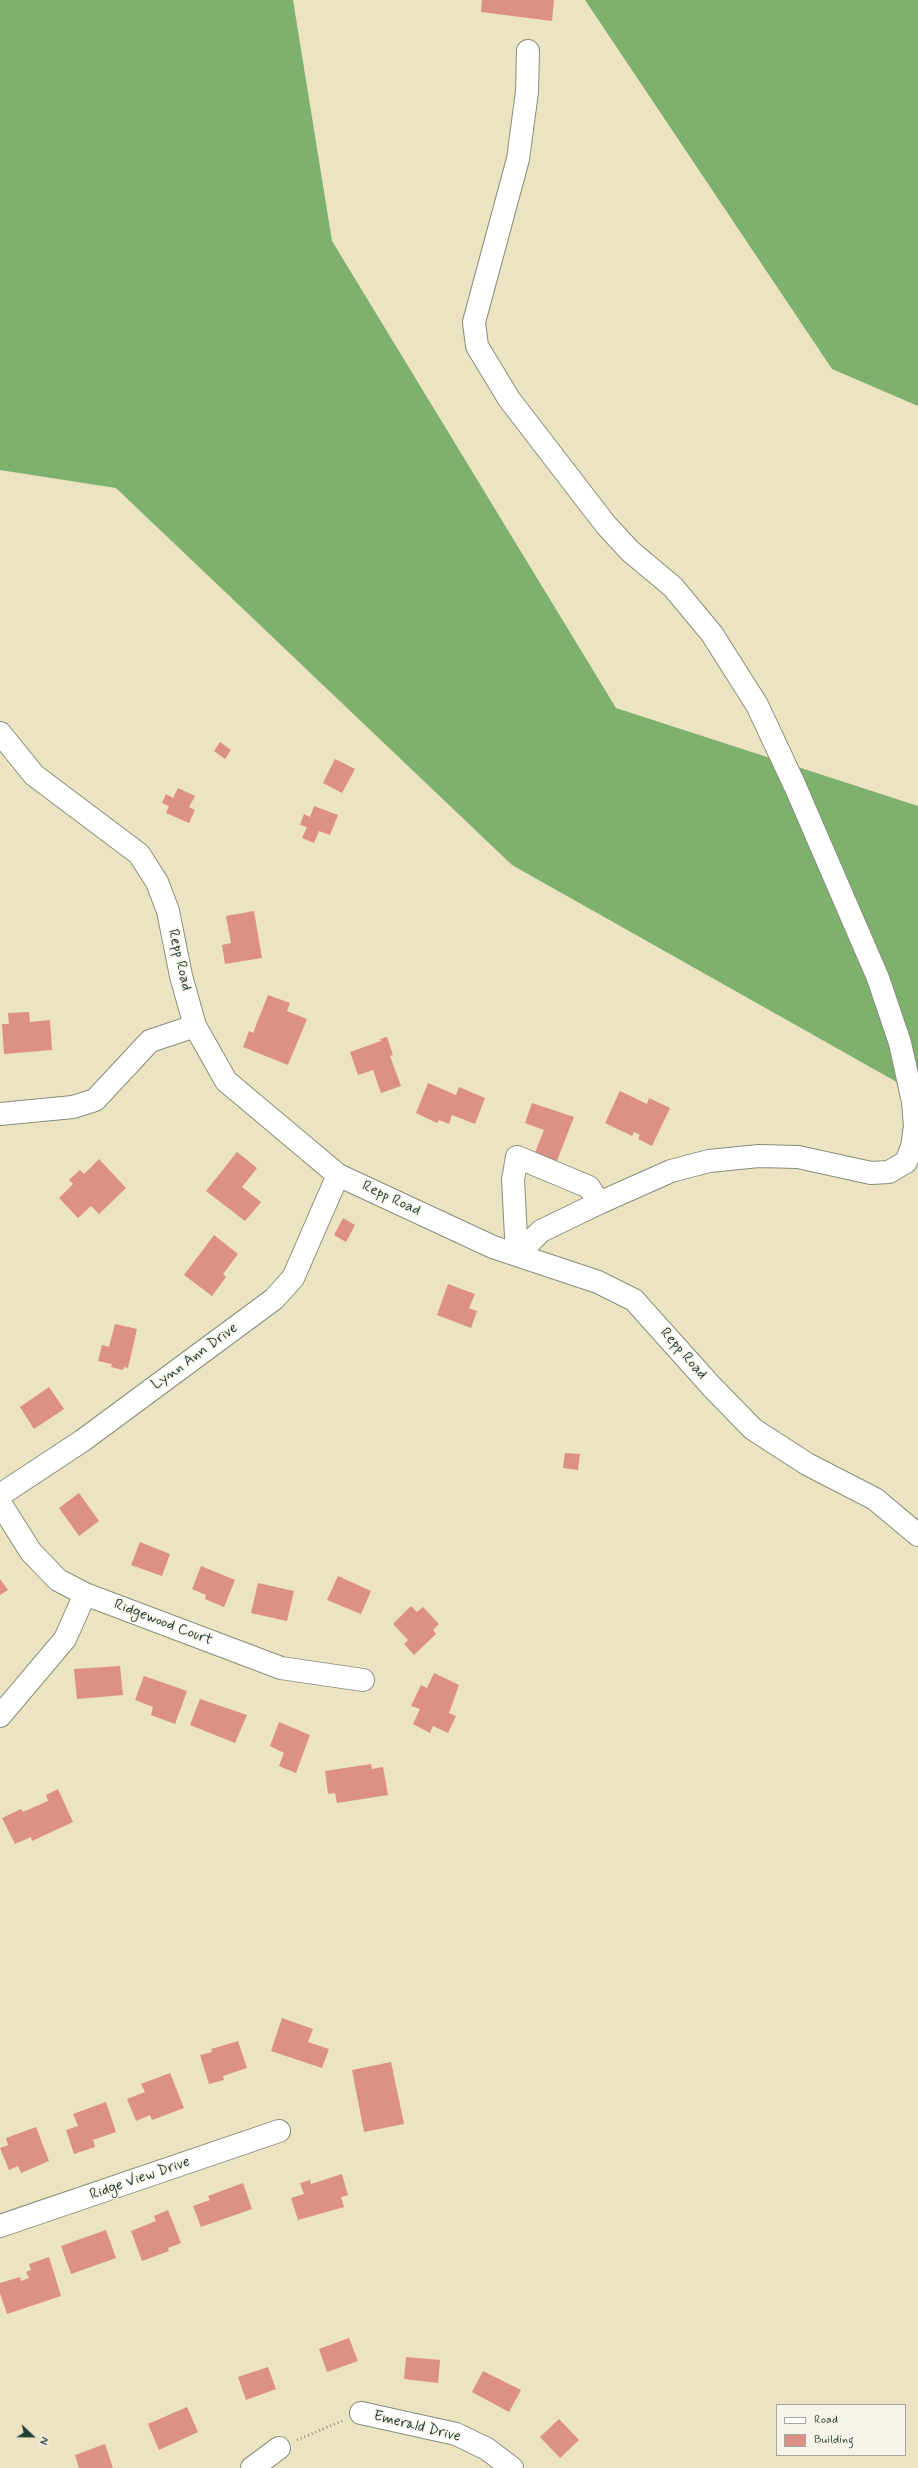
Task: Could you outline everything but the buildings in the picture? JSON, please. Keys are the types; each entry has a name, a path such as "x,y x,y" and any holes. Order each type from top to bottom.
{"street":[{"path":"517,1255 541,1231 598,1203 671,1171 709,1161 759,1156 798,1157 871,1173 889,1172 906,1162 912,1147 915,1126 913,1102 900,1043 878,978 795,786 757,705 712,634 673,587 630,551 606,526 509,399 477,346 474,322 518,159 527,92 528,50"},
{"name":"Repp Road","path":"0,733 34,775 139,854 157,882 168,911 181,976 195,1026 226,1081 338,1175 493,1248 598,1282 634,1300 712,1387 754,1430 807,1464 875,1499 918,1535"},
{"path":"0,1114 73,1107 95,1100 150,1041 195,1026"},
{"path":"517,1255 513,1180 517,1157 589,1187 598,1203"},
{"name":"Lynn Ann Drive","path":"0,1495 82,1441 274,1299 293,1278 338,1175"},
{"name":"Ridgewood Court","path":"0,1503 31,1552 58,1580 85,1594 281,1668 363,1680"},
{"path":"0,1716 65,1639 85,1594"},
{"name":"Ridge View Drive","path":"0,2226 279,2131"},
{"name":"Emerald Drive","path":"361,2413 456,2434 486,2449 512,2468"},
{"path":"252,2468 279,2448"}],"path":[{"path":"279,2448 361,2413"}],"green space":[{"path":"0,0 293,0 332,241 616,708 918,806 918,1094 512,865 116,488 0,470"},
{"path":"585,0 918,0 918,406 832,369"}]}
